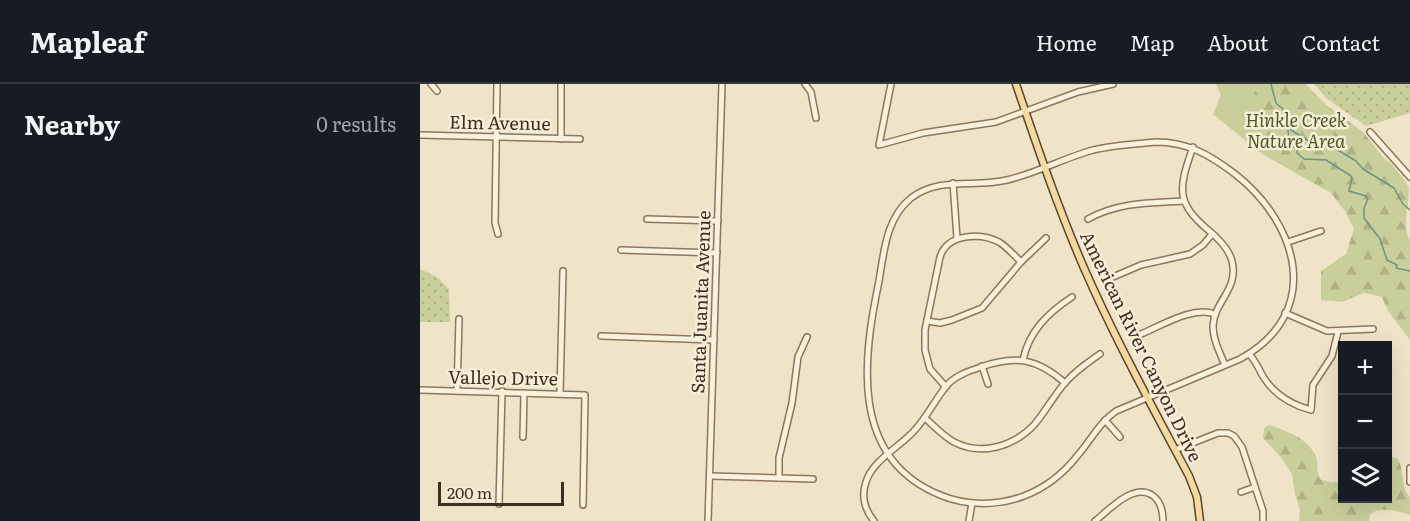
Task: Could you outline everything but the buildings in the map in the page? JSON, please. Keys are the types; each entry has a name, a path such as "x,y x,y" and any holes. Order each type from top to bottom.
{"main road":[{"name":"American River Canyon Drive","path":"1016,84 1044,168 1085,270 1194,487 1200,521"}],"street":[{"path":"430,84 437,91"},
{"path":"497,84 495,223 498,234"},
{"path":"561,84 561,139"},
{"name":"Santa Juanita Avenue","path":"708,521 722,84"},
{"path":"805,84 812,92 816,118"},
{"path":"891,84 879,145 931,131 984,124 1078,92 1113,84"},
{"path":"1370,132 1410,177"},
{"name":"Elm Avenue","path":"420,135 580,139"},
{"path":"1166,142 1192,147 1217,160 1253,189 1274,214 1288,242 1294,276 1291,296 1285,314 1272,333 1249,354 1124,408 1105,420 1069,465 1041,488 1011,500 972,503 951,499 926,488 903,471 888,454 873,422 867,387 870,328 888,234 896,215 913,197 932,187 953,183 996,182 1091,151 1112,147 1166,142"},
{"path":"1192,147 1183,177 1184,201 1192,216 1226,248 1233,270 1230,288 1215,314 1213,326 1214,338 1225,365"},
{"path":"1404,171 1410,165"},
{"path":"953,183 957,238"},
{"path":"1088,219 1105,210 1126,204 1184,201"},
{"path":"647,219 718,221"},
{"path":"1288,242 1321,231"},
{"path":"1113,277 1141,265 1190,254 1212,234"},
{"path":"946,387 935,376 927,362 924,342 941,254 946,245 957,238 982,237 994,240 1005,247 1021,262"},
{"path":"927,321 944,322 978,310 988,303 1021,262 1046,238"},
{"path":"621,250 717,253"},
{"path":"560,393 563,271"},
{"path":"1023,360 1029,340 1039,325 1054,309 1072,297"},
{"path":"1141,334 1195,313 1215,314"},
{"path":"1285,314 1321,329 1338,332 1373,329"},
{"path":"457,391 459,319"},
{"path":"1249,354 1257,363 1265,380 1276,392 1296,405 1311,410 1313,385 1332,356 1338,332"},
{"path":"601,336 714,340"},
{"path":"779,478 779,458 792,403 798,357 807,337"},
{"path":"925,418 957,443 975,448 997,447 1014,441 1038,420 1065,382 1100,354"},
{"path":"874,521 865,502 865,486 872,470 925,418 946,387 959,375 1002,360 1023,360 1044,367 1065,382"},
{"path":"982,366 988,384"},
{"name":"Vallejo Drive","path":"420,390 585,394 583,505"},
{"path":"499,504 502,391"},
{"path":"523,436 524,393"},
{"path":"1105,420 1120,437"},
{"path":"1175,450 1221,432 1231,435 1240,444 1263,511 1263,521"},
{"path":"1410,468 1410,482"},
{"path":"710,476 813,480"},
{"path":"1241,492 1255,487"},
{"path":"1095,521 1131,494 1141,492 1150,494 1158,500 1163,521"},
{"path":"969,521 972,503"}],"green space":[{"path":"1216,84 1259,84 1259,105 1252,111 1262,154 1213,114 1221,95"},
{"name":"Hinkle Creek Nature Area","path":"1258,84 1306,84 1325,104 1363,132 1409,188 1406,227 1410,240 1410,340 1388,311 1382,297 1364,293 1342,302 1321,300 1321,271 1346,254 1354,229 1345,211 1331,193 1262,154 1252,111 1259,105 1253,96"},
{"path":"1314,84 1410,84 1410,113 1366,126 1327,99"},
{"path":"420,269 437,277 449,289 450,322 420,322"},
{"path":"1269,425 1284,430 1298,437 1310,447 1315,454 1321,480 1338,482 1338,503 1392,503 1392,457 1398,459 1405,489 1410,497 1410,515 1379,510 1370,514 1369,521 1299,521 1300,509 1292,474 1263,438 1264,428"}],"waterway":[{"path":"1271,84 1276,103 1283,109 1291,130 1315,145 1331,146 1356,161 1363,169 1394,188 1403,204 1410,210"},
{"path":"1287,124 1290,144 1298,148 1297,153 1304,159 1326,160 1351,176 1349,191 1366,196 1368,199 1364,208 1364,218 1380,239 1387,260 1397,265 1396,268 1410,271"}]}
